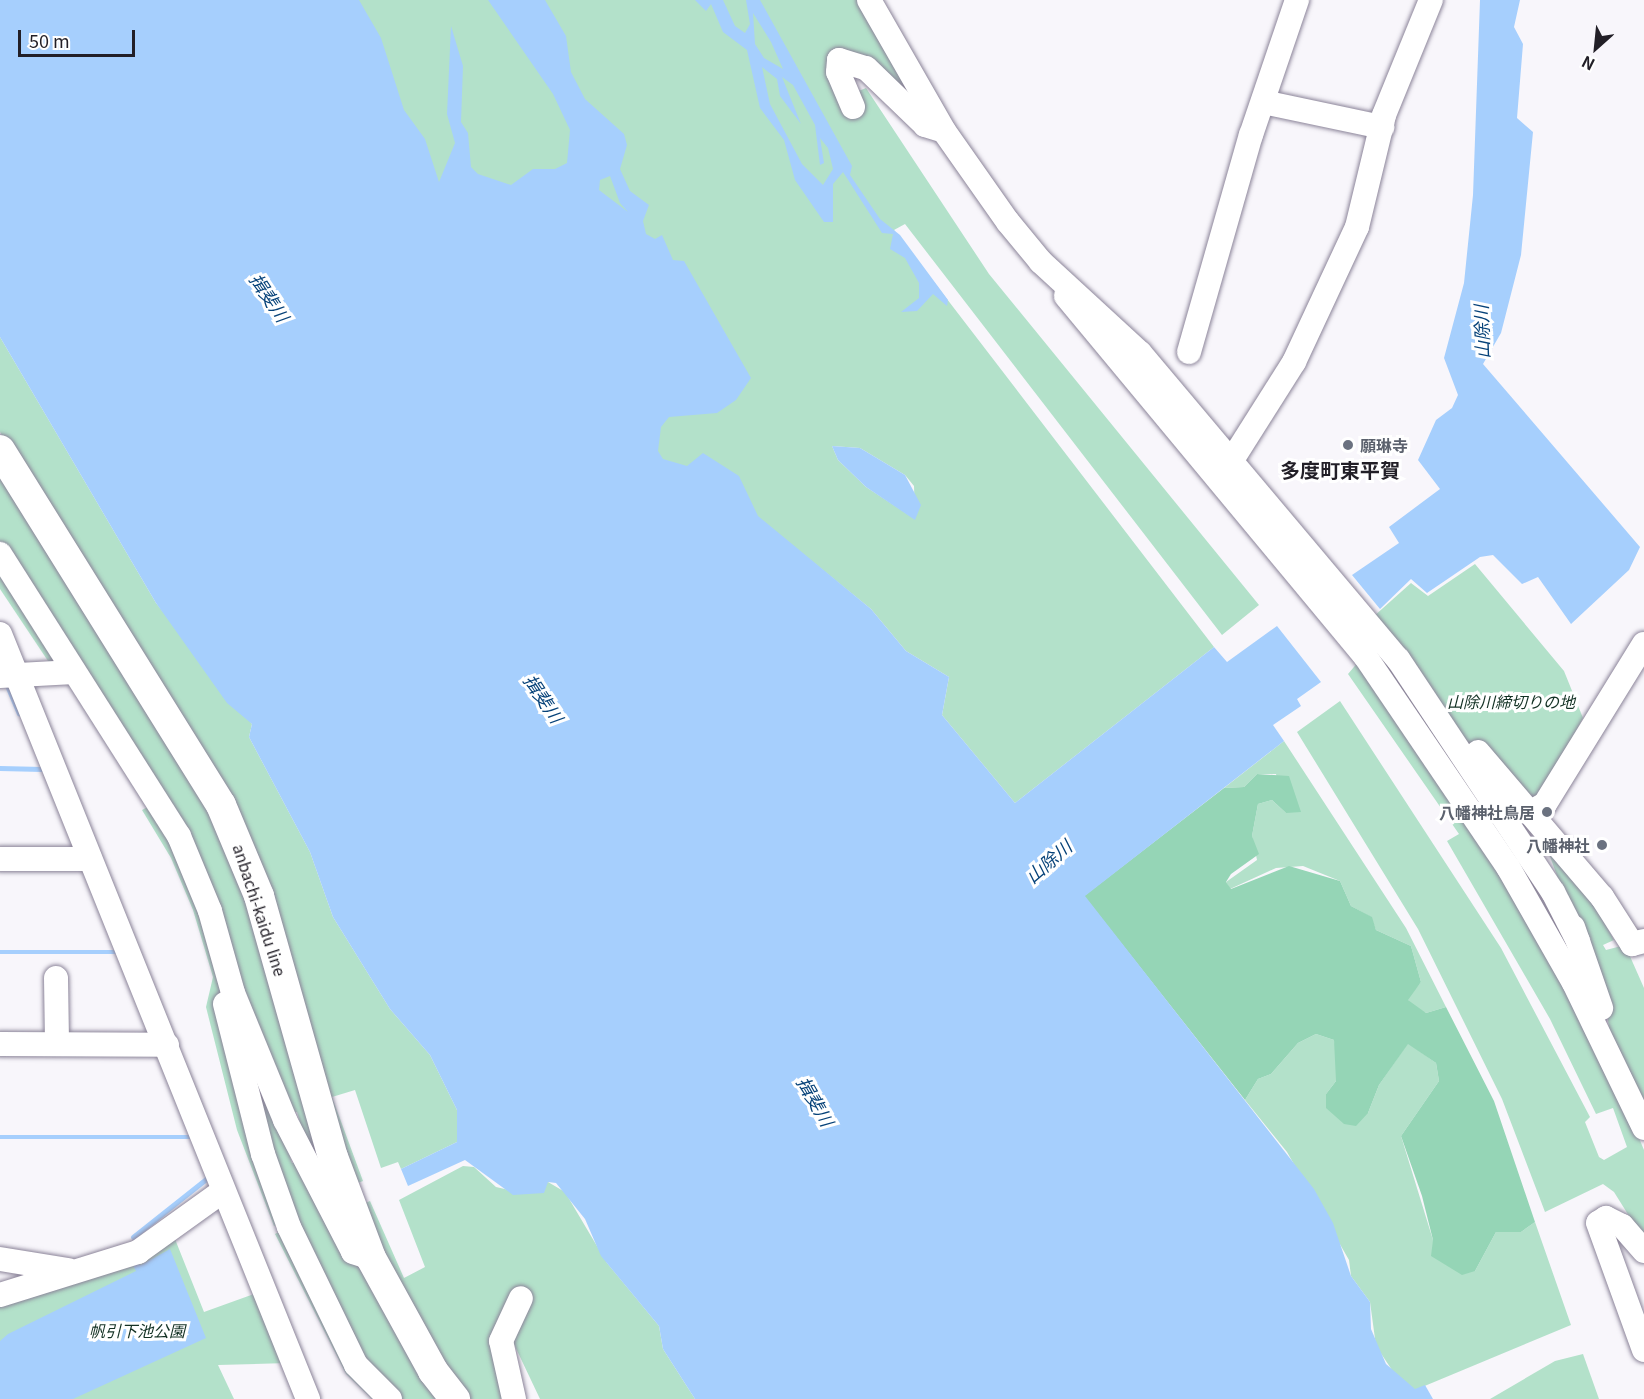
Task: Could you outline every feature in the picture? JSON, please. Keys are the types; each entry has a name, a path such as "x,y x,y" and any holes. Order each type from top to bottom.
{"main road":[{"name":"anbachi-kaidu line","path":"0,450 216,795 243,852 333,1157 371,1258 421,1351 454,1399"}],"street":[{"path":"869,0 944,131 1092,332 1365,656 1508,867 1602,1039 1644,1128"},
{"path":"1189,352 1263,102 1297,0"},
{"path":"1232,460 1294,362 1357,227 1382,127 1431,0"},
{"path":"853,107 838,72 840,60 866,68 925,125 944,131"},
{"path":"1263,102 1382,127"},
{"path":"1041,262 1140,353 1322,562 1446,726 1578,941"},
{"path":"0,554 179,836 210,911 230,985 305,1163 353,1252 371,1258"},
{"path":"0,634 7,676 90,859 168,1045 223,1191 308,1399"},
{"path":"1529,813 1545,804 1644,644"},
{"path":"7,676 74,672"},
{"path":"1446,726 1472,746 1602,897 1632,944 1644,941"},
{"path":"1529,813 1578,941 1601,1009 1602,1039"},
{"path":"0,859 90,859"},
{"path":"56,978 57,1044"},
{"path":"230,985 224,1006 289,1227 356,1365 390,1399"},
{"path":"0,1044 168,1045"},
{"path":"0,1295 138,1252 223,1191"},
{"path":"1644,1251 1622,1226 1606,1218 1598,1223 1644,1350"},
{"path":"0,1259 80,1271"},
{"path":"514,1399 501,1341 521,1298"}],"green space":[{"path":"339,0 862,0 914,105 851,52 851,94 866,88 989,274 1259,605 1222,635 905,224 894,230 1214,647 1015,803 942,715 949,677 906,651 871,609 808,558 676,484 445,202","holes":["832,446 860,448 905,475 914,486 915,519 866,487 838,460"]},
{"path":"0,337 156,603 252,724 249,737 310,852 333,917 390,1009 430,1055 457,1110 457,1142 401,1169 398,1162 381,1168 355,1090 332,1097 363,1181 350,1186 277,924 0,432"},
{"path":"0,467 176,747 238,866 322,1153 311,1161 297,1112 289,1112 215,912 0,545"},
{"path":"0,562 63,663 52,667 0,589"},
{"name":"山除川締切りの地","path":"1475,564 1564,671 1583,718 1537,805 1479,757 1373,617 1411,583 1428,596"},
{"path":"1359,661 1500,867 1618,1088 1644,1150 1644,1240 1614,1192 1603,1184 1545,1212 1502,1099 1418,929 1297,732 1340,701 1501,948 1590,1117 1585,1122 1599,1157 1604,1160 1627,1147 1613,1108 1596,1114 1550,1019 1447,841 1459,834 1348,674"},
{"path":"1284,741 1406,928 1446,1007 1426,1013 1415,1009 1407,999 1421,982 1411,946 1376,930 1371,917 1351,906 1340,881 1303,866 1276,868 1230,889 1226,882 1257,860 1252,836 1258,804 1272,800 1286,813 1276,774 1257,774 1244,787 1224,788"},
{"path":"1257,774 1289,776 1301,812 1286,813 1272,800 1258,804 1252,836 1259,854 1231,874 1226,882 1231,889 1289,866 1340,881 1351,906 1372,917 1376,930 1411,946 1421,982 1408,1000 1426,1013 1446,1007 1494,1101 1535,1222 1521,1232 1496,1232 1475,1271 1462,1275 1431,1256 1433,1240 1422,1196 1401,1136 1439,1081 1436,1063 1408,1044 1379,1085 1368,1113 1356,1126 1344,1124 1326,1108 1326,1094 1336,1081 1334,1040 1316,1034 1298,1043 1271,1074 1258,1079 1245,1100 1084,896 1224,788 1244,787"},
{"path":"153,804 204,910 258,1152 385,1399 372,1399 346,1374 275,1234 282,1230 280,1224 274,1226 237,1130 206,1007 213,977 193,910 171,858 142,810"},
{"path":"1544,840 1595,906 1614,940 1603,945 1606,950 1625,945 1644,988 1644,1112 1611,1043 1607,1013"},
{"path":"230,1002 276,1108 292,1163 300,1161 349,1258 375,1283 445,1399 397,1399 362,1365 270,1156"},
{"path":"1316,1034 1334,1040 1339,1059 1336,1081 1326,1094 1368,1113 1379,1085 1408,1043 1436,1063 1439,1081 1401,1136 1433,1240 1475,1271 1496,1232 1521,1232 1535,1222 1571,1325 1415,1390 1398,1379 1376,1346 1370,1302 1351,1276 1349,1260 1287,1152 1245,1100 1258,1079 1271,1074 1298,1043"},
{"path":"463,1166 474,1167 496,1187 517,1192 548,1182 565,1192 607,1263 659,1326 663,1349 695,1399 540,1399 512,1340 505,1399 467,1399 442,1367 359,1206 370,1201 404,1278 425,1267 399,1200"},
{"name":"帆引下池公園","path":"173,1234 204,1312 257,1293 288,1363 218,1365 234,1399 0,1399 0,1299"},
{"path":"1583,1354 1599,1399 1490,1399 1555,1361"}],"water":[{"path":"0,0 359,0 381,38 404,110 425,139 439,182 455,143 447,114 451,26 463,66 461,122 468,133 471,167 478,174 511,185 533,169 555,169 567,163 570,130 553,94 488,0 545,0 566,36 571,72 585,99 624,134 627,145 620,169 630,191 649,205 643,221 646,234 655,239 662,235 673,260 684,261 751,378 736,400 717,413 669,417 661,427 658,451 663,459 687,466 703,453 739,476 758,516 871,609 906,651 949,677 942,715 1015,803 1214,647 1227,662 1277,626 1321,682 1297,699 1301,706 1273,725 1284,741 1085,896 1314,1189 1333,1223 1351,1276 1370,1302 1371,1329 1386,1364 1415,1389 1425,1385 1433,1399 695,1399 663,1349 659,1326 601,1256 585,1219 556,1183 548,1182 544,1193 513,1195 465,1160 408,1186 401,1169 457,1142 457,1110 430,1055 390,1009 333,917 310,852 249,737 252,724 227,703 156,603 0,337","holes":["610,176 620,203 628,212 599,190 600,180"]},
{"path":"695,0 723,0 735,26 745,33 750,24 746,0 760,0 852,166 850,175 880,219 900,235 948,300 947,306 933,294 917,311 901,312 919,298 919,283 905,258 890,249 893,234 882,233 843,172 833,184 833,222 824,222 795,180 784,140 760,108 747,50 723,32 711,4 706,11","holes":["753,13 771,42 783,69 764,58 755,44","762,67 777,79 780,96 801,124 782,77 793,85 815,125 820,165 824,163 820,138 828,148 833,169 823,185 802,164 770,104"]},
{"name":"山除川","path":"1480,0 1520,0 1514,27 1523,44 1517,118 1533,132 1521,255 1501,333 1483,364 1640,547 1629,570 1571,624 1538,577 1522,584 1493,555 1480,557 1427,593 1411,579 1380,609 1352,575 1399,543 1389,527 1440,489 1418,460 1436,420 1452,408 1458,395 1444,358 1464,283 1473,195"},
{"path":"832,446 860,448 905,475 921,505 915,520 866,487 838,460"},
{"path":"170,1249 206,1338 73,1399 0,1399 0,1341 8,1334 136,1271 131,1262 141,1265"}],"waterway":[{"path":"6,682 19,713"},
{"path":"0,768 42,769"},
{"path":"0,952 118,952"},
{"path":"0,1137 194,1137"},
{"path":"133,1237 210,1176"}],"place":[{"name":"願琳寺","path":"1348,445"},
{"name":"八幡神社鳥居","path":"1547,812"},
{"name":"八幡神社","path":"1602,845"}],"district":[{"name":"多度町東平賀","path":"1340,469"}],"water label":[{"name":"揖斐川","path":"270,297"},
{"name":"揖斐川","path":"544,698"},
{"name":"揖斐川","path":"816,1101"}]}
